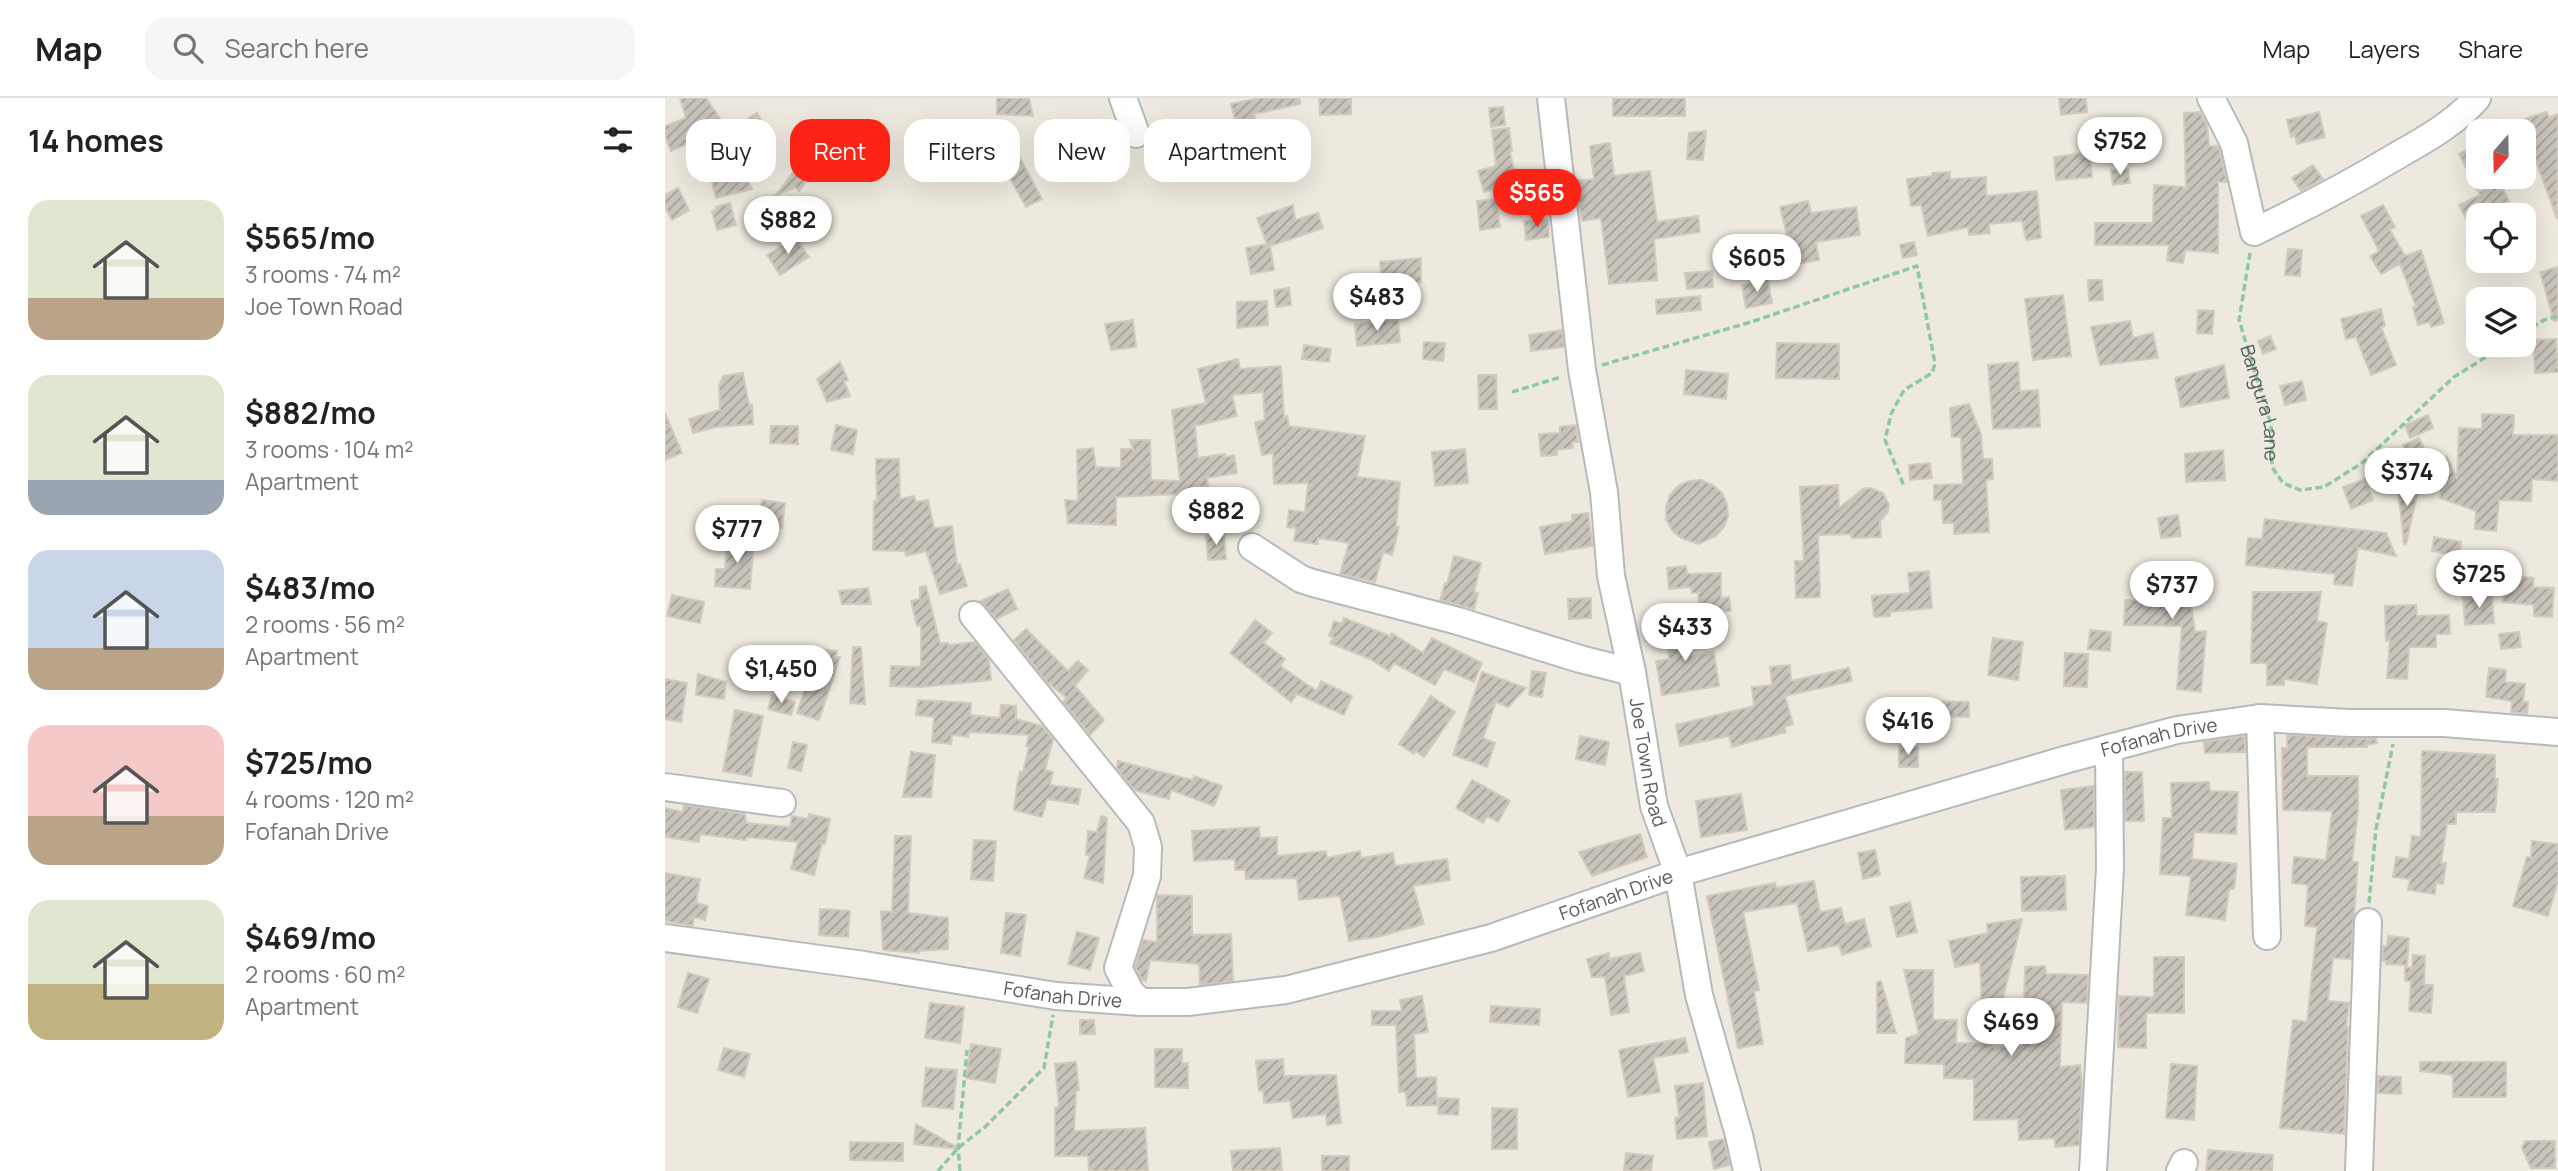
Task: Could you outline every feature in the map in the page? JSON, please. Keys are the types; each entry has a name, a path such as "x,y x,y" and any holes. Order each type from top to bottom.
{"street":[{"path":"1123,98 1136,134"},
{"name":"Joe Town Road","path":"1551,98 1583,370 1604,492 1611,576 1632,672 1654,806 1678,873 1699,995 1747,1171"},
{"path":"2211,98 2234,143 2254,232 2331,195 2435,135 2465,112 2477,98"},
{"path":"1252,547 1301,579 1313,583 1458,621 1580,659 1632,672"},
{"path":"973,615 1141,823 1148,848 1147,876 1118,968 1131,993 1142,1002"},
{"path":"2260,718 2267,936"},
{"name":"Fofanah Drive","path":"665,938 864,965 1056,996 1188,1002 1286,990 1491,938 1678,873 2177,730 2260,718 2444,723 2558,732"},
{"path":"2093,1171 2110,868 2109,748"},
{"path":"665,787 782,803"},
{"path":"2359,1171 2368,922"}],"path":[{"name":"Bangura Lane","path":"2254,232 2239,320 2271,425 2272,467 2283,483 2299,490 2324,487 2362,463 2454,377 2486,357"},
{"path":"1513,392 1751,322 1917,266 1935,364 1932,373 1904,390 1891,414 1885,440 1904,486"},
{"path":"2536,325 2558,316"},
{"path":"2368,922 2376,829 2397,723"},
{"path":"938,1171 958,1148 985,1127 1044,1068 1056,996"},
{"path":"960,1171 958,1148 967,1050"}],"building":[{"path":"680,98 706,98 720,119 686,119 686,145 671,151 665,137 665,126 686,118"},
{"path":"997,98 1029,98 1033,116 997,114"},
{"path":"1259,98 1300,98 1300,104 1254,114 1255,119 1235,119 1231,104"},
{"path":"1319,98 1351,98 1351,114 1320,115"},
{"path":"1613,98 1685,98 1685,116 1613,116"},
{"path":"2059,98 2086,98 2087,112 2061,115"},
{"path":"1503,107 1505,125 1491,127 1489,108"},
{"path":"2200,112 2207,125 2209,146 2219,148 2227,182 2218,182 2218,253 2185,250 2183,263 2167,261 2169,245 2095,245 2095,223 2153,223 2154,185 2186,187 2184,113"},
{"path":"2319,112 2325,137 2297,144 2295,135 2291,137 2287,120"},
{"path":"2547,112 2549,117 2558,114 2557,219 2536,161 2536,119 2524,119"},
{"path":"757,113 761,119 747,119"},
{"path":"1509,128 1510,152 1517,184 1484,192 1478,171 1496,166 1492,130"},
{"path":"1706,131 1703,160 1687,159 1689,133"},
{"path":"1610,143 1614,176 1650,171 1657,222 1698,216 1700,232 1654,239 1657,280 1609,284 1601,218 1582,221 1576,181 1594,179 1590,146"},
{"path":"2466,150 2466,168 2459,154"},
{"path":"2090,152 2092,177 2056,180 2054,157"},
{"path":"1020,158 1042,199 1026,207 1012,182 1020,182"},
{"path":"2313,165 2323,179 2301,191 2292,178"},
{"path":"2128,169 2130,183 2113,185 2111,170"},
{"path":"1950,172 1950,179 1986,177 1986,196 2037,191 2041,238 2026,240 2022,221 1989,224 1990,233 1969,235 1968,227 1928,236 1921,205 1911,206 1907,179"},
{"path":"790,176 790,182 806,182 799,191 795,188 776,195"},
{"path":"712,182 749,182 752,189 716,198"},
{"path":"678,188 689,210 672,220 665,207 665,195"},
{"path":"2485,189 2503,189 2509,201 2466,203 2466,219 2459,205 2480,195 2479,192"},
{"path":"1496,199 1500,227 1480,230 1477,201"},
{"path":"1808,201 1811,213 1856,207 1860,235 1816,242 1819,260 1796,264 1780,207"},
{"path":"730,203 736,225 717,230 712,211"},
{"path":"1293,205 1295,220 1318,213 1323,228 1270,246 1274,270 1251,274 1246,248 1267,244 1257,218"},
{"path":"2383,205 2395,227 2390,230 2405,256 2421,250 2444,323 2431,327 2430,322 2418,325 2413,308 2416,307 2400,264 2381,274 2370,256 2379,251 2361,216"},
{"path":"1548,220 1549,237 1526,240 1524,221"},
{"path":"796,238 809,257 780,275 767,255"},
{"path":"1914,242 1917,255 1903,258 1900,245"},
{"path":"2288,249 2302,250 2300,276 2285,275"},
{"path":"1421,258 1421,282 1383,288 1380,262"},
{"path":"2558,267 2558,320 2554,321 2540,272"},
{"path":"1712,271 1713,287 1687,289 1685,273"},
{"path":"1768,280 1772,303 1746,308 1742,285"},
{"path":"2088,280 2102,280 2103,300 2089,301"},
{"path":"1289,288 1291,305 1276,307 1274,290"},
{"path":"2063,295 2071,356 2033,360 2025,299"},
{"path":"1700,296 1701,310 1657,314 1656,300"},
{"path":"1267,301 1268,325 1237,328 1237,302"},
{"path":"2381,309 2385,326 2381,327 2396,365 2371,375 2356,337 2346,339 2341,319"},
{"path":"2198,310 2214,311 2212,334 2197,333"},
{"path":"1133,320 1136,347 1111,350 1105,324"},
{"path":"1398,320 1400,342 1357,346 1355,324"},
{"path":"2130,321 2133,338 2153,333 2158,358 2100,365 2091,327"},
{"path":"1562,330 1564,347 1531,351 1529,335"},
{"path":"2270,336 2276,349 2263,354 2258,341"},
{"path":"2556,339 2558,372 2535,373 2536,340"},
{"path":"1424,342 1445,343 1443,361 1423,359"},
{"path":"1777,343 1839,344 1839,379 1776,378"},
{"path":"1304,345 1331,349 1329,362 1302,359"},
{"path":"1238,359 1240,369 1281,366 1284,417 1287,416 1289,426 1365,436 1357,477 1400,482 1396,527 1399,527 1392,555 1383,552 1375,582 1340,574 1349,543 1318,538 1318,544 1294,541 1296,528 1287,527 1289,510 1305,512 1308,483 1274,484 1273,453 1262,455 1255,422 1265,420 1263,392 1232,395 1237,416 1195,426 1198,458 1234,455 1237,473 1207,478 1208,486 1193,487 1192,506 1179,508 1177,494 1116,497 1116,525 1068,523 1065,500 1078,501 1077,450 1093,448 1096,467 1121,468 1121,449 1133,449 1130,440 1150,440 1151,480 1180,481 1172,410 1206,403 1198,369"},
{"path":"840,362 848,380 844,381 850,396 827,402 817,379"},
{"path":"2018,362 2020,391 2038,390 2040,427 1993,429 1988,365"},
{"path":"2224,365 2229,398 2181,407 2175,378"},
{"path":"1686,370 1728,374 1726,399 1684,394"},
{"path":"743,373 749,405 752,405 753,424 716,427 693,433 689,419 720,410 719,387 723,376"},
{"path":"1478,375 1496,375 1497,409 1479,409"},
{"path":"2302,381 2306,400 2285,405 2280,386"},
{"path":"1969,404 1981,434 1983,459 1992,459 1993,479 1986,480 1989,532 1954,534 1954,523 1943,523 1942,500 1934,500 1934,485 1963,484 1961,437 1952,437 1950,408"},
{"path":"665,413 682,453 665,460"},
{"path":"2482,414 2514,415 2513,435 2558,435 2558,481 2532,479 2531,501 2499,500 2496,531 2475,529 2476,511 2440,498 2447,457 2457,479 2459,428 2482,429"},
{"path":"2428,415 2433,428 2410,438 2405,425"},
{"path":"836,425 857,430 853,454 831,450"},
{"path":"1576,425 1578,442 1572,442 1573,448 1557,450 1557,455 1541,456 1539,434 1560,433 1560,427"},
{"path":"771,426 798,426 798,444 770,443"},
{"path":"2419,438 2427,454 2420,484 2403,445"},
{"path":"1465,449 1468,483 1435,486 1432,452"},
{"path":"2223,450 2225,480 2186,482 2185,454"},
{"path":"876,459 899,459 900,499 914,496 916,502 928,500 934,528 952,526 957,565 960,564 967,586 940,594 926,551 906,556 905,551 873,550 874,501 877,501"},
{"path":"1930,463 1932,478 1910,480 1909,465"},
{"path":"2365,479 2373,500 2351,509 2343,487"},
{"path":"1701,480 1722,493 1728,516 1724,527 1716,536 1699,544 1681,538 1672,530 1666,519 1666,507 1670,495 1678,486"},
{"path":"1838,485 1839,508 1863,489 1870,488 1883,493 1889,505 1888,512 1880,521 1881,537 1818,535 1820,597 1796,598 1795,561 1804,561 1800,487"},
{"path":"2419,486 2406,544 2404,544 2398,488"},
{"path":"762,500 785,503 782,528 758,525"},
{"path":"1588,513 1593,546 1566,550 1566,546 1564,551 1545,554 1540,527 1573,521 1572,515"},
{"path":"2178,515 2181,536 2161,538 2158,518"},
{"path":"2265,519 2386,533 2396,556 2358,548 2352,586 2334,584 2335,574 2246,565 2248,538 2262,539"},
{"path":"1224,535 1226,559 1208,560 1206,536"},
{"path":"2434,537 2461,542 2459,556 2432,551"},
{"path":"727,539 754,541 750,589 715,586 716,569 725,569"},
{"path":"1454,556 1481,563 1474,592 1478,593 1474,609 1440,600"},
{"path":"2153,565 2187,574 2195,632 2206,631 2201,692 2177,689 2182,626 2124,625 2125,600 2144,601"},
{"path":"1686,566 1687,574 1721,573 1721,598 1729,597 1731,611 1700,614 1698,593 1692,593 1691,587 1669,589 1667,568"},
{"path":"1929,571 1932,608 1890,612 1890,616 1874,617 1872,596 1910,593 1908,573"},
{"path":"2506,575 2534,578 2533,587 2554,588 2552,617 2534,616 2534,605 2503,602"},
{"path":"926,586 940,643 948,645 975,642 989,660 991,680 921,687 890,686 891,666 921,667 921,625 917,626 911,601 920,599 920,587"},
{"path":"868,588 871,604 842,604 839,591"},
{"path":"1008,589 1017,609 996,619 980,601"},
{"path":"2253,592 2321,592 2317,621 2327,623 2317,684 2284,679 2284,685 2267,685 2267,663 2251,663"},
{"path":"672,595 704,602 700,623 667,616"},
{"path":"2492,596 2494,623 2465,625 2463,598"},
{"path":"1591,598 1591,618 1569,619 1568,599"},
{"path":"2416,605 2417,616 2449,615 2450,634 2436,634 2436,647 2409,647 2407,679 2387,678 2390,640 2386,641 2385,606"},
{"path":"1344,618 1390,636 1392,633 1423,653 1432,638 1482,663 1474,682 1444,669 1435,685 1394,663 1389,671 1370,659 1330,643 1334,638 1329,636 1334,621 1342,624"},
{"path":"1255,620 1272,633 1264,643 1285,659 1280,666 1317,691 1321,681 1352,696 1344,715 1297,694 1291,702 1230,653"},
{"path":"1689,620 1692,656 1714,652 1719,686 1662,695 1656,661 1669,659 1666,623"},
{"path":"1026,629 1068,671 1078,661 1088,670 1075,686 1104,720 1090,735 1063,702 1067,698 1047,682 1014,640"},
{"path":"2090,630 2111,632 2110,651 2088,649"},
{"path":"2519,632 2521,647 2501,649 2499,634"},
{"path":"1993,638 2023,642 2018,680 1988,675"},
{"path":"853,647 861,647 865,704 850,703"},
{"path":"819,649 837,651 836,657 840,657 819,720 797,713 813,665 818,665"},
{"path":"2065,653 2088,654 2087,687 2064,686"},
{"path":"1790,665 1791,681 1849,668 1852,681 1785,696 1793,724 1784,727 1786,732 1732,747 1729,736 1680,746 1676,725 1754,706 1752,687 1772,685 1770,667"},
{"path":"2489,668 2506,670 2505,682 2525,684 2523,702 2528,702 2527,714 2511,712 2512,701 2486,697"},
{"path":"1532,671 1546,673 1542,697 1529,695"},
{"path":"1482,672 1526,688 1508,707 1496,702 1483,738 1495,743 1487,767 1453,755"},
{"path":"698,674 726,682 724,699 696,695"},
{"path":"665,679 687,683 681,722 665,719"},
{"path":"772,695 795,702 791,715 768,709"},
{"path":"1431,696 1455,712 1424,757 1399,744"},
{"path":"918,700 971,703 970,715 1000,718 1001,705 1016,706 1016,719 1042,726 1053,739 1045,770 1053,772 1050,785 1081,789 1078,804 1047,799 1042,817 1014,810 1020,772 1023,772 1029,747 1026,746 1029,735 969,732 968,737 952,735 951,744 932,742 934,717 916,715"},
{"path":"1924,701 1969,702 1969,717 1926,716"},
{"path":"735,710 763,716 751,776 723,771"},
{"path":"1875,710 1904,710 1904,729 1874,728"},
{"path":"2287,735 2376,739 2377,743 2367,747 2307,747 2307,776 2358,776 2358,812 2352,862 2358,862 2351,959 2333,958 2328,1001 2349,1003 2344,1134 2280,1128 2293,1020 2307,1022 2317,927 2305,926 2308,885 2292,883 2294,857 2326,860 2332,811 2283,810 2282,748 2287,748"},
{"path":"1580,736 1609,742 1605,765 1576,759"},
{"path":"2245,736 2245,752 2205,753 2204,742"},
{"path":"793,742 807,745 801,771 788,768"},
{"path":"1899,746 1918,747 1918,767 1899,767"},
{"path":"2422,751 2495,755 2495,779 2498,779 2495,812 2456,812 2456,824 2447,824 2441,863 2446,863 2443,884 2436,883 2435,894 2408,890 2410,879 2393,877 2396,857 2409,859 2412,836 2421,837"},
{"path":"911,752 935,755 931,797 903,797"},
{"path":"1118,761 1193,780 1194,776 1222,786 1214,806 1171,790 1169,799 1134,790 1117,768"},
{"path":"2125,772 2142,772 2144,821 2125,821"},
{"path":"1472,780 1510,801 1498,822 1487,816 1483,823 1456,808"},
{"path":"2209,782 2210,791 2238,792 2236,834 2194,832 2192,859 2237,864 2234,889 2229,889 2225,920 2186,915 2191,876 2160,874 2163,818 2172,818 2171,783"},
{"path":"2094,786 2094,827 2065,830 2061,790"},
{"path":"1741,794 1747,830 1701,837 1696,801"},
{"path":"684,805 745,814 746,823 790,827 792,816 808,819 809,814 830,819 814,875 791,869 798,842 746,837 746,840 700,834 699,842 665,837 665,808 683,812"},
{"path":"1101,816 1107,818 1103,883 1084,878 1090,855 1086,855 1088,831 1097,832"},
{"path":"1259,827 1260,838 1277,837 1277,856 1326,851 1327,858 1360,851 1361,858 1393,853 1395,866 1447,859 1450,880 1413,886 1424,924 1377,937 1349,941 1340,896 1299,900 1297,878 1246,879 1245,870 1235,870 1235,859 1194,861 1192,831"},
{"path":"1640,834 1647,857 1592,876 1579,852"},
{"path":"895,836 911,836 908,913 948,918 948,949 919,953 883,950 881,911 892,912"},
{"path":"974,840 996,841 993,881 971,879"},
{"path":"2532,841 2558,844 2558,881 2548,916 2513,906 2527,857 2531,858"},
{"path":"1875,850 1880,875 1863,879 1858,853"},
{"path":"665,873 700,879 696,903 708,906 705,920 694,917 693,926 665,921"},
{"path":"2065,876 2066,910 2022,911 2021,877"},
{"path":"1814,881 1820,912 1841,908 1845,924 1864,919 1871,946 1842,955 1839,945 1808,951 1797,903 1743,912 1759,990 1754,991 1763,1044 1738,1048 1707,896 1775,883 1776,888"},
{"path":"1157,895 1192,896 1192,935 1231,934 1233,981 1200,985 1199,964 1150,960 1146,981 1142,980 1135,967 1143,940 1157,942"},
{"path":"1910,902 1917,932 1897,937 1890,907"},
{"path":"820,909 850,911 848,937 819,935"},
{"path":"1006,913 1026,915 1020,956 1001,953"},
{"path":"2022,919 2000,1011 1982,1011 1980,962 1955,967 1949,941 1988,933 1987,924"},
{"path":"1077,932 1099,938 1090,970 1068,964"},
{"path":"2388,936 2409,938 2407,965 2386,964 2386,961 2382,961 2383,946 2387,946"},
{"path":"1609,953 1609,959 1640,953 1644,971 1624,976 1629,1012 1611,1015 1605,977 1592,977 1587,959"},
{"path":"2413,955 2425,956 2424,985 2433,985 2431,1013 2409,1011 2411,981 2405,981 2405,967 2412,968"},
{"path":"2154,957 2184,957 2184,1013 2146,1013 2146,1048 2118,1047 2119,996 2154,997"},
{"path":"2045,966 2046,974 2088,975 2087,1003 2062,1002 2060,1067 2080,1065 2082,1084 2079,1145 2055,1147 2055,1138 2019,1140 2018,1119 1974,1120 1974,1079 1944,1078 1944,1064 1905,1063 1906,1038 1919,1034 1904,970 1933,970 1933,1020 1957,1020 1956,1043 2023,1047 2025,967"},
{"path":"688,973 709,979 697,1013 678,1007"},
{"path":"1881,981 1896,1033 1877,1033 1877,982"},
{"path":"1422,996 1428,1032 1414,1034 1416,1078 1436,1077 1437,1105 1407,1106 1406,1092 1399,1092 1396,1025 1372,1025 1372,1011 1402,1011 1400,1000"},
{"path":"930,1003 964,1007 960,1043 925,1038"},
{"path":"1491,1006 1540,1009 1539,1025 1490,1022"},
{"path":"1080,1020 1094,1020 1095,1034 1080,1034"},
{"path":"1685,1038 1688,1052 1653,1058 1660,1092 1628,1097 1619,1050"},
{"path":"971,1044 1001,1049 995,1083 966,1078"},
{"path":"724,1048 750,1054 744,1077 718,1070"},
{"path":"1155,1049 1182,1049 1182,1063 1188,1063 1188,1088 1155,1087"},
{"path":"1283,1059 1284,1076 1336,1075 1341,1123 1327,1125 1326,1114 1293,1118 1290,1101 1264,1103 1263,1090 1259,1091 1256,1061"},
{"path":"1076,1062 1079,1090 1076,1091 1074,1131 1145,1128 1148,1171 1089,1171 1088,1156 1055,1156 1055,1108 1059,1107 1055,1064"},
{"path":"2420,1062 2506,1062 2506,1097 2453,1097 2453,1075 2420,1071"},
{"path":"2171,1064 2197,1066 2194,1120 2166,1118"},
{"path":"926,1068 957,1070 953,1109 922,1106"},
{"path":"2378,1076 2401,1077 2401,1094 2378,1093"},
{"path":"1703,1083 1707,1136 1677,1139 1675,1118 1679,1117 1675,1086"},
{"path":"1439,1098 1459,1099 1458,1115 1438,1114"},
{"path":"1492,1108 1517,1109 1517,1149 1492,1149"},
{"path":"916,1124 960,1149 914,1144"},
{"path":"1724,1139 1730,1165 1714,1169 1709,1142"},
{"path":"2525,1141 2555,1141 2555,1168 2531,1168 2522,1148"},
{"path":"850,1142 903,1143 903,1161 850,1160"},
{"path":"1280,1148 1282,1171 1233,1171 1231,1151"},
{"path":"2208,1150 2273,1155 2272,1171 2206,1171"},
{"path":"1626,1153 1653,1156 1651,1171 1624,1171"},
{"path":"1322,1156 1349,1156 1349,1171 1322,1171"}]}
